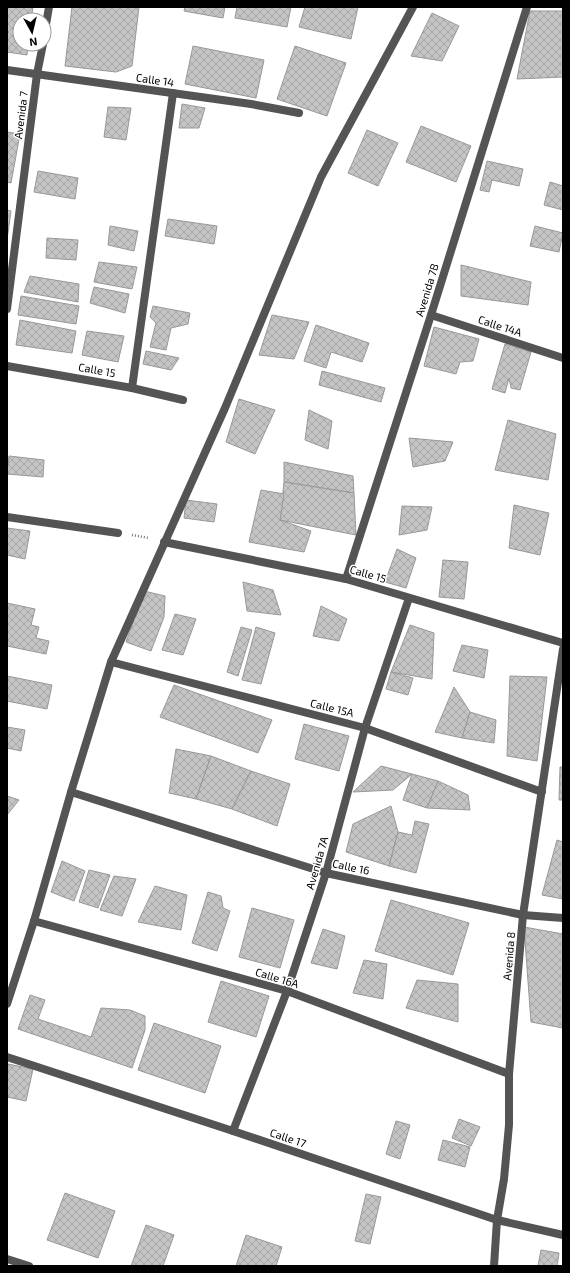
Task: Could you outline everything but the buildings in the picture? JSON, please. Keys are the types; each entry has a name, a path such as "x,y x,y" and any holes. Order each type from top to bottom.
{"street":[{"path":"7,1004 34,921 71,792 111,662 225,408 321,177 413,7"},
{"name":"Avenida 7B","path":"346,579 431,315 527,7"},
{"name":"Avenida 7","path":"7,309 41,52"},
{"name":"Calle 14","path":"7,70 251,104 299,113"},
{"path":"132,388 173,93"},
{"name":"Calle 14A","path":"431,315 563,358"},
{"name":"Calle 15","path":"7,366 132,388 183,400"},
{"path":"7,517 118,533"},
{"name":"Calle 15","path":"164,542 346,579 563,643"},
{"name":"Avenida 7A","path":"233,1131 287,991 326,873 365,728 409,598"},
{"name":"Avenida 8","path":"494,1266 497,1220 504,1179 509,1125 509,1074 523,915 563,649"},
{"name":"Calle 15A","path":"111,662 365,728 542,792"},
{"name":"Calle 16","path":"71,792 326,873 523,915 563,918"},
{"name":"Calle 16A","path":"34,921 287,991 509,1074"},
{"name":"Calle 17","path":"7,1057 497,1220 563,1235"},
{"path":"7,1259 29,1266"}],"path":[{"path":"133,535 150,538"}]}
